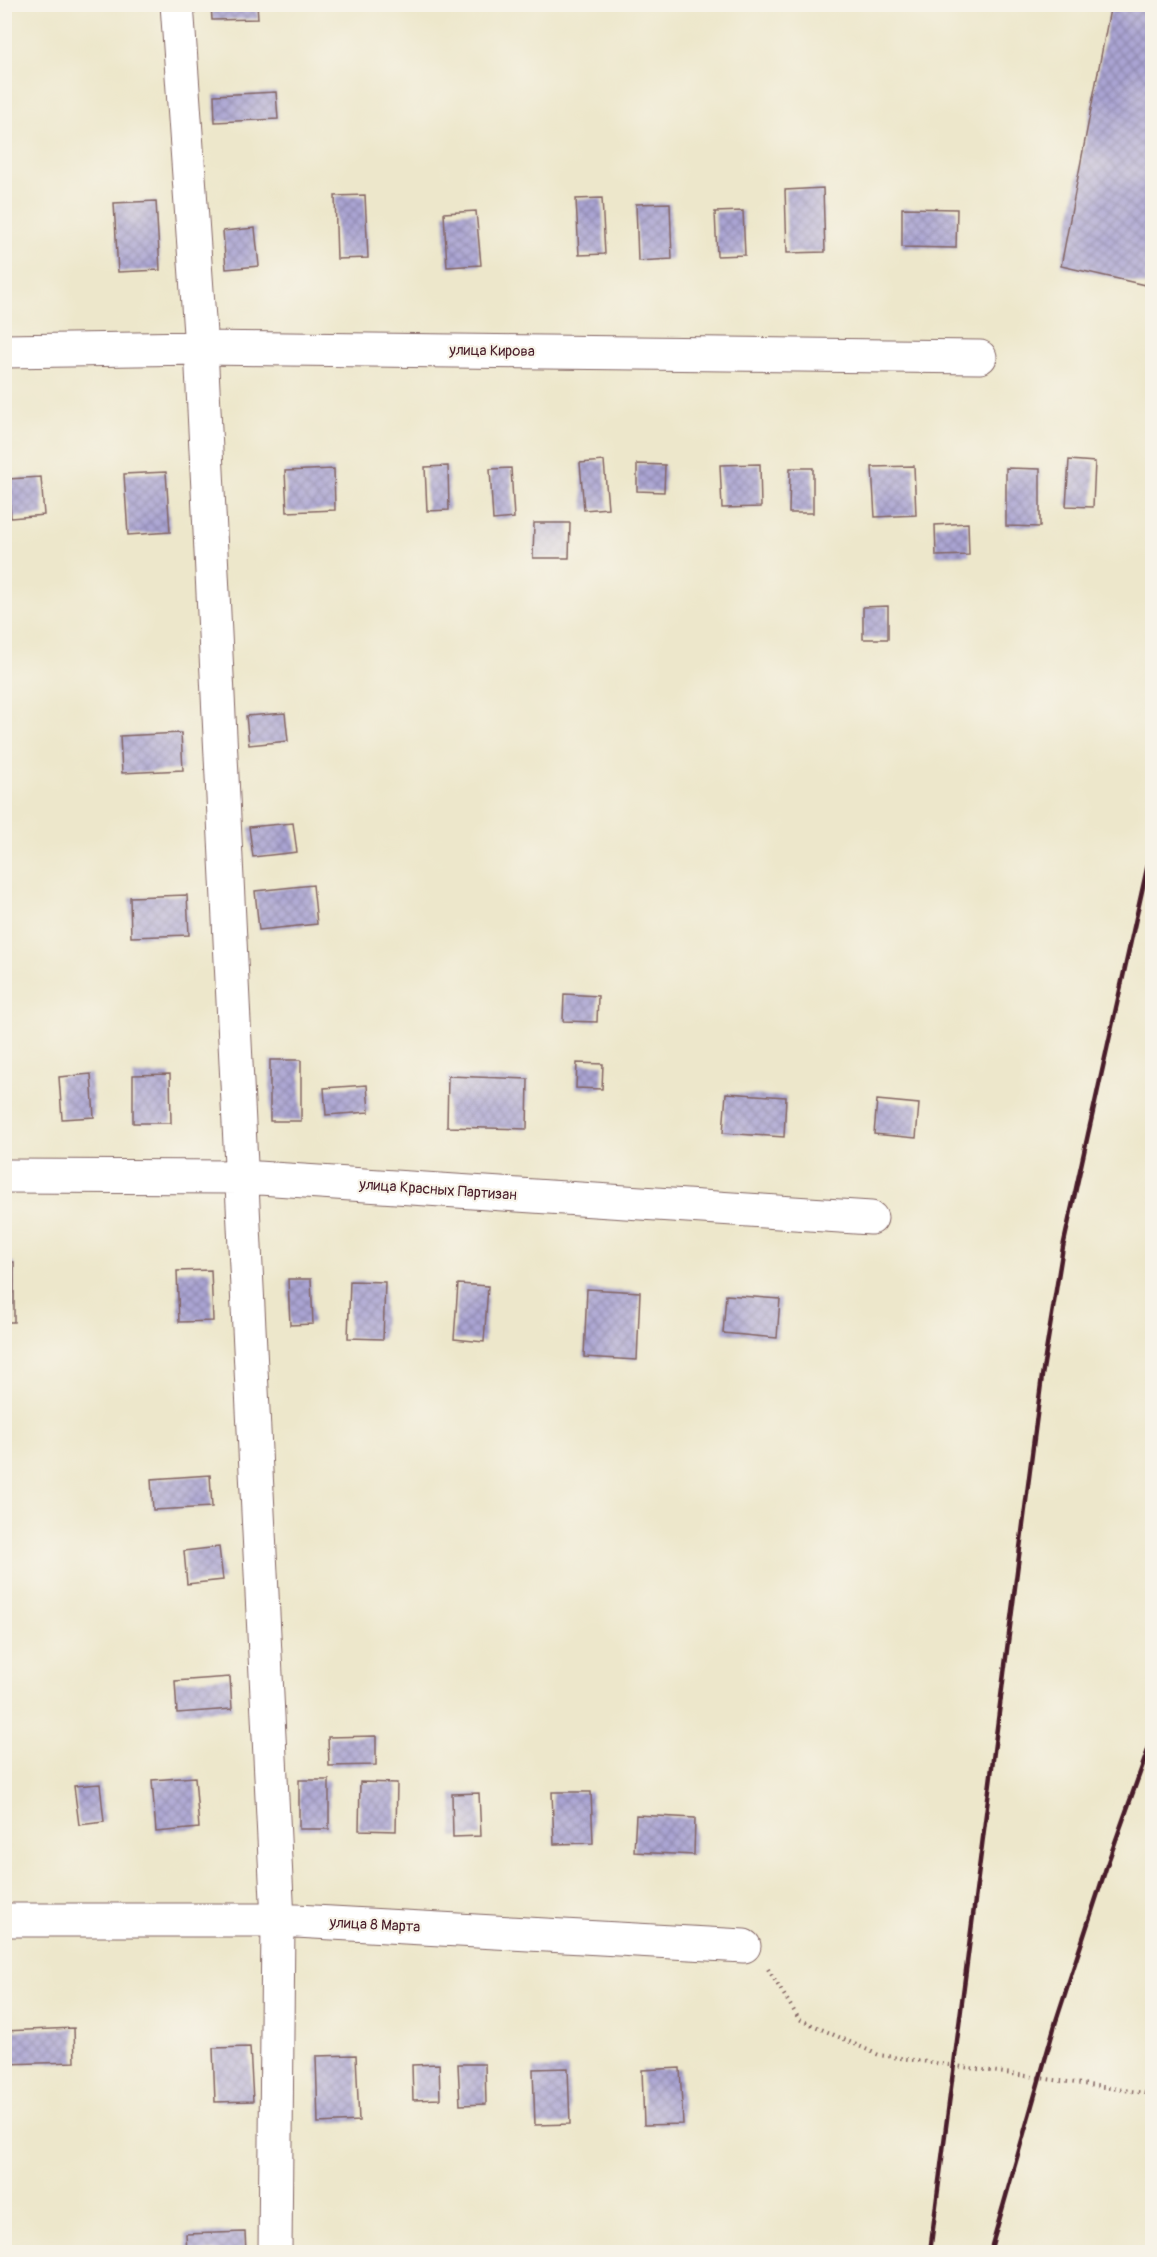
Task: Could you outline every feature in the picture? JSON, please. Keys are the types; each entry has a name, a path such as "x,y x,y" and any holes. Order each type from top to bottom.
{"street":[{"path":"177,4 201,348 278,1920 275,2253"},
{"name":"улица Кирова","path":"4,351 201,348 980,357"},
{"name":"улица Красных Партизан","path":"4,1176 242,1177 871,1218"},
{"name":"улица 8 Марта","path":"4,1920 278,1920 744,1946"}],"path":[{"path":"744,1946 771,1972 800,2019 879,2055 1152,2094"}],"building":[{"path":"211,4 257,4 258,19 212,20"},
{"path":"1111,4 1152,4 1152,246 1145,285 1061,266"},
{"path":"276,92 278,119 215,122 214,95"},
{"path":"823,188 825,252 787,253 785,190"},
{"path":"365,195 368,258 337,259 335,196"},
{"path":"602,198 605,254 579,255 576,199"},
{"path":"156,201 160,270 118,272 114,203"},
{"path":"670,203 672,259 638,261 636,204"},
{"path":"902,208 957,209 956,248 902,247"},
{"path":"476,211 481,265 447,267 444,213"},
{"path":"743,211 745,255 717,256 715,212"},
{"path":"255,228 259,266 226,269 223,231"},
{"path":"1069,460 1095,462 1093,507 1066,506"},
{"path":"604,461 608,508 584,510 580,463"},
{"path":"637,464 665,465 664,492 637,491"},
{"path":"760,464 761,507 722,508 720,465"},
{"path":"448,466 449,510 427,511 425,467"},
{"path":"914,466 916,515 875,517 872,467"},
{"path":"511,468 514,518 493,520 490,469"},
{"path":"790,468 813,468 813,513 789,513"},
{"path":"1006,468 1040,469 1040,527 1006,526"},
{"path":"334,469 335,510 287,512 285,471"},
{"path":"166,472 170,532 128,535 124,474"},
{"path":"41,477 44,515 11,518 8,479"},
{"path":"534,523 570,523 569,558 533,558"},
{"path":"968,523 969,555 936,556 935,525"},
{"path":"888,606 888,639 863,639 863,607"},
{"path":"285,713 288,741 249,745 246,716"},
{"path":"181,733 183,770 122,773 120,736"},
{"path":"293,823 297,852 253,857 249,827"},
{"path":"313,885 317,924 259,930 255,891"},
{"path":"187,895 189,935 131,937 130,897"},
{"path":"564,994 598,996 597,1022 563,1021"},
{"path":"270,1060 301,1060 301,1121 270,1121"},
{"path":"577,1063 603,1064 602,1089 576,1088"},
{"path":"91,1074 94,1117 62,1119 59,1077"},
{"path":"170,1074 171,1123 133,1123 133,1075"},
{"path":"448,1076 528,1079 527,1129 447,1127"},
{"path":"367,1085 369,1112 326,1115 324,1088"},
{"path":"726,1093 786,1097 784,1137 723,1133"},
{"path":"877,1100 919,1104 916,1138 874,1134"},
{"path":"4,1262 14,1262 14,1322 4,1322"},
{"path":"211,1270 213,1321 179,1322 177,1271"},
{"path":"288,1279 311,1279 313,1324 290,1325"},
{"path":"350,1281 385,1282 383,1339 348,1338"},
{"path":"458,1284 488,1286 484,1342 454,1339"},
{"path":"587,1289 640,1292 637,1360 584,1357"},
{"path":"726,1295 780,1299 777,1338 723,1333"},
{"path":"210,1475 212,1507 153,1510 151,1479"},
{"path":"219,1547 223,1580 187,1584 184,1551"},
{"path":"230,1677 232,1709 177,1713 175,1681"},
{"path":"376,1736 376,1765 329,1766 328,1737"},
{"path":"195,1777 199,1828 156,1832 152,1780"},
{"path":"299,1780 329,1780 329,1829 299,1829"},
{"path":"360,1782 397,1783 396,1831 359,1830"},
{"path":"100,1784 104,1822 79,1825 74,1786"},
{"path":"552,1792 591,1792 593,1843 554,1844"},
{"path":"479,1793 481,1836 453,1837 452,1794"},
{"path":"636,1815 695,1818 694,1855 634,1852"},
{"path":"74,2028 75,2062 4,2064 4,2031"},
{"path":"250,2047 253,2101 215,2102 213,2048"},
{"path":"356,2055 359,2121 318,2123 316,2056"},
{"path":"439,2064 440,2099 413,2100 412,2065"},
{"path":"458,2064 485,2064 486,2104 460,2105"},
{"path":"568,2068 570,2124 535,2125 533,2069"},
{"path":"680,2068 683,2124 644,2125 642,2070"},
{"path":"245,2232 246,2252 187,2252 186,2234"}],"railway":[{"path":"930,2252 1042,1376 1063,1247 1152,846"},
{"path":"990,2252 1056,2021 1107,1865 1152,1739"}]}
